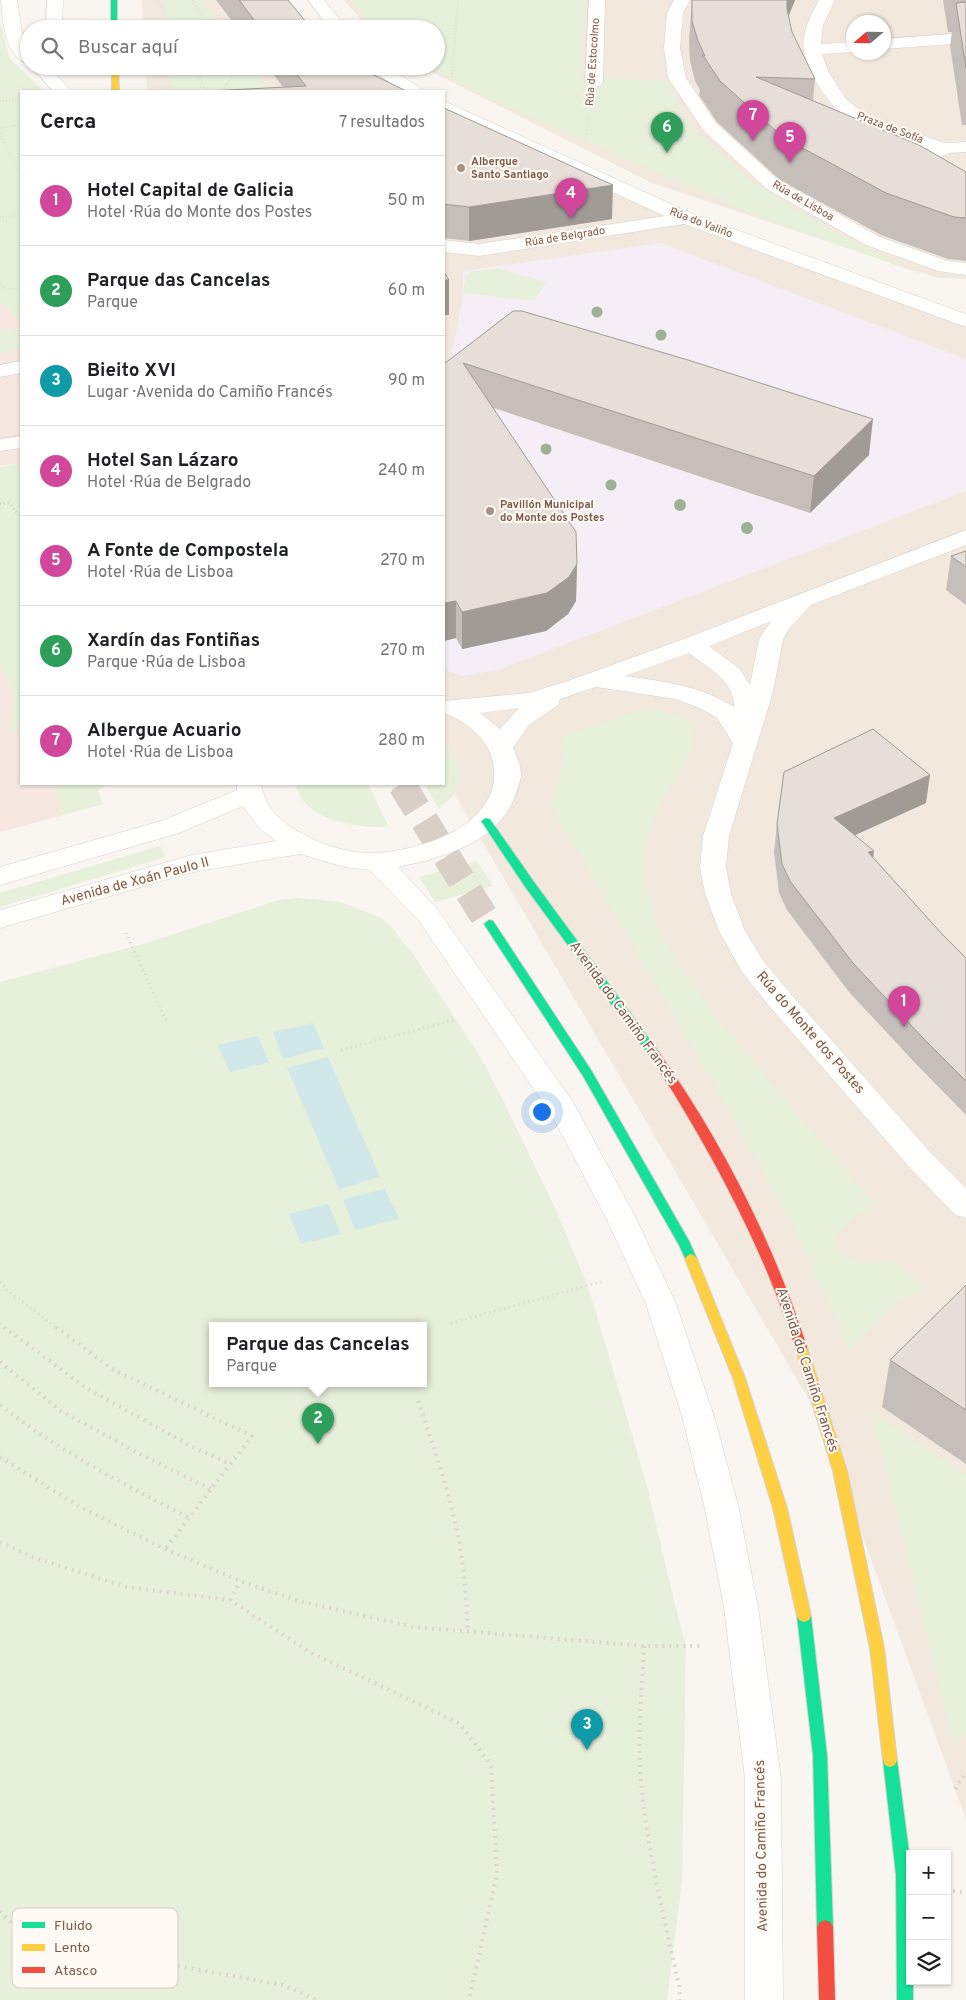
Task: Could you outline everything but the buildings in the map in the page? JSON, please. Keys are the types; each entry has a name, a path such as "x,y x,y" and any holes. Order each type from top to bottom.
{"main road":[{"path":"114,0 114,20"},
{"path":"115,75 116,90"},
{"name":"Avenida do Camiño Francés","path":"486,821 530,885 676,1085 741,1200 788,1304 840,1471 877,1648 904,1875 905,2000"},
{"path":"489,924 587,1073 685,1244 745,1397 780,1508 807,1627 820,1756 827,2000"}],"street":[{"path":"9,0 13,34 16,44 20,49"},
{"path":"54,20 55,0"},
{"path":"316,0 332,20"},
{"name":"Rúa de Estocolmo","path":"594,82 597,0"},
{"path":"658,18 664,0"},
{"name":"Rúa de Lisboa","path":"682,0 675,13 672,48 676,78 710,127 773,186 873,241 945,267 966,269"},
{"name":"Praza de Sofía","path":"827,0 815,25 812,50 818,71 827,86 847,110 869,123 944,149"},
{"path":"891,43 966,38"},
{"path":"812,50 846,47"},
{"path":"51,75 61,90"},
{"path":"388,75 411,90"},
{"name":"Rúa do Valiño","path":"445,106 576,169 686,218 966,321"},
{"name":"Praza de Sofía","path":"966,147 944,149 934,153 927,160 928,167 939,177 966,184"},
{"name":"Rúa de Belgrado","path":"445,246 479,250 686,218"},
{"path":"0,370 20,367"},
{"path":"0,445 20,442"},
{"name":"Rúa do Monte dos Postes","path":"448,706 530,700 570,688 692,644 966,537"},
{"name":"Rúa do Monte dos Postes","path":"803,601 780,625 771,639 761,692 716,836 713,867 718,894 732,931 752,965 780,1000 921,1161 966,1207"},
{"path":"692,644 693,659 697,668 730,703 738,717 744,742"},
{"name":"Rúa do Monte dos Postes","path":"595,679 682,693 705,700 727,714 744,742"},
{"name":"Rúa do Monte dos Postes","path":"501,748 511,728 524,715 570,688"},
{"path":"0,876 170,827 249,789 260,814 278,831 302,845 334,855 376,861 428,852 461,839 486,821 504,797 508,772 501,748 482,725 448,706"},
{"name":"Avenida de Xoán Paulo II","path":"0,919 192,864 302,845"},
{"name":"Avenida do Camiño Francés","path":"376,861 428,915 496,1009 563,1109 621,1218 661,1304 698,1416 721,1505 741,1607 763,1779 764,2000"}],"path":[{"path":"158,0 169,20"},
{"path":"193,0 204,20"},
{"path":"452,80 458,0"},
{"path":"198,75 205,88 212,90"},
{"path":"224,90 233,75"},
{"name":"Rúa de Estocolmo","path":"584,146 594,82"},
{"path":"0,101 20,98"},
{"path":"0,128 20,125"},
{"path":"0,134 20,170"},
{"path":"0,217 20,215"},
{"path":"0,284 6,288 20,290"},
{"path":"0,504 8,502 20,517"},
{"path":"126,933 166,1021"},
{"path":"342,1050 456,1020"},
{"path":"451,1323 608,1280"},
{"path":"0,1282 7,1290 112,1369 252,1436 165,1549"},
{"path":"0,1324 86,1388 191,1446 230,1464"},
{"path":"0,1362 61,1411 142,1455 211,1489"},
{"path":"418,1401 442,1470 452,1509 461,1554 468,1632"},
{"path":"0,1405 34,1432 90,1467 189,1518"},
{"path":"0,1458 80,1507 165,1549 240,1581 300,1601 414,1627 644,1646 707,1646"},
{"path":"0,1542 35,1558 127,1587 230,1600 311,1653 459,1723 491,1765 497,1874 469,2000"},
{"path":"230,1600 240,1581"},
{"path":"644,1646 641,1779 648,1837 679,1986 680,2000"},
{"path":"955,1789 966,1772"},
{"path":"953,1891 966,1893"},
{"path":"0,1911 12,1923"},
{"path":"178,1966 283,1984 317,2000"}],"shaded area":[{"path":"142,0 284,0 301,20 143,20"},
{"path":"344,0 966,0 966,279 938,278 652,183 438,75 445,75 445,20 361,20"},
{"path":"146,75 357,75 390,90 147,90"},
{"path":"445,112 966,325 966,1819 819,1417 445,778"},
{"path":"661,243 966,359 966,491 495,671 461,676 445,669 445,389 462,302 463,271"},
{"path":"0,302 20,320 20,329 0,332"},
{"path":"20,348 20,463 0,466 0,352"},
{"path":"0,665 15,696 11,732 20,733 20,785 53,785 64,815 0,832"}],"green space":[{"path":"165,0 200,0 216,20 166,20"},
{"path":"350,0 586,0 581,77 669,81 690,126 750,180 801,213 921,274 767,220 485,97 445,75 445,20 366,20"},
{"path":"0,23 10,59 20,69 20,75 26,75 42,90 20,90 20,320 0,302"},
{"path":"170,75 259,75 270,90 171,90"},
{"path":"496,268 546,282 534,301 463,293 466,275 469,275 469,272"},
{"path":"20,329 20,348 0,352 0,332"},
{"path":"20,463 20,733 11,733 15,696 0,665 0,467"},
{"path":"651,710 681,715 693,727 694,746 654,816 646,849 646,884 658,929 686,975 730,1034 875,1205 857,1215 835,1238 838,1252 866,1264 896,1261 924,1287 891,1307 849,1350 797,1234 722,1098 549,804 561,772 561,738 629,713"},
{"path":"445,744 457,761 460,775 457,789 453,796 438,808 426,785 445,785"},
{"path":"53,785 106,785 98,790 103,804 64,815"},
{"path":"295,785 368,785 389,827 362,826 333,820 320,815 309,807 301,797"},
{"path":"160,846 166,857 0,907 0,893"},
{"path":"477,861 493,886 435,902 419,877"},
{"path":"297,898 341,902 381,918 392,928 415,957 481,1058 502,1098 555,1208 585,1279 647,1486 686,1646 682,1882 667,2000 0,2000 0,982 143,944 279,900"},
{"path":"872,1412 966,1475 966,1732 955,1749"}],"water":[{"path":"313,1023 324,1048 283,1059 273,1032"},
{"path":"258,1036 269,1062 230,1072 218,1045"},
{"path":"328,1057 380,1177 339,1189 287,1068"},
{"path":"385,1189 399,1219 355,1230 343,1199"},
{"path":"328,1204 341,1234 301,1244 289,1214"}],"tunnel":[{"path":"402,785 489,924"}],"traffic: fast":[{"path":"114,0 114,20"},
{"path":"486,821 530,885 654,1054"},
{"path":"489,924 587,1073 685,1244 691,1259"},
{"path":"804,1616 820,1755 825,1927"},
{"path":"890,1760 904,1875 905,2000"}],"traffic: slow":[{"path":"115,75 116,90"},
{"path":"691,1259 739,1378 780,1508 804,1616"},
{"path":"801,1347 840,1471 877,1648 890,1760"}],"traffic: jam":[{"path":"654,1054 677,1088 738,1196 773,1270 801,1347"},
{"path":"825,1927 827,2000"}],"place":[{"name":"Albergue Acuario","path":"753,141"},
{"name":"Xardín das Fontiñas","path":"667,153"},
{"name":"A Fonte de Compostela","path":"790,163"},
{"name":"Albergue Santo Santiago","path":"461,168"},
{"name":"Hotel San Lázaro","path":"571,219"},
{"name":"Pavillón Municipal do Monte dos Postes","path":"490,511"},
{"name":"Hotel Capital de Galicia","path":"904,1027"},
{"name":"Parque das Cancelas","path":"318,1444"},
{"name":"Bieito XVI","path":"587,1750"}]}
